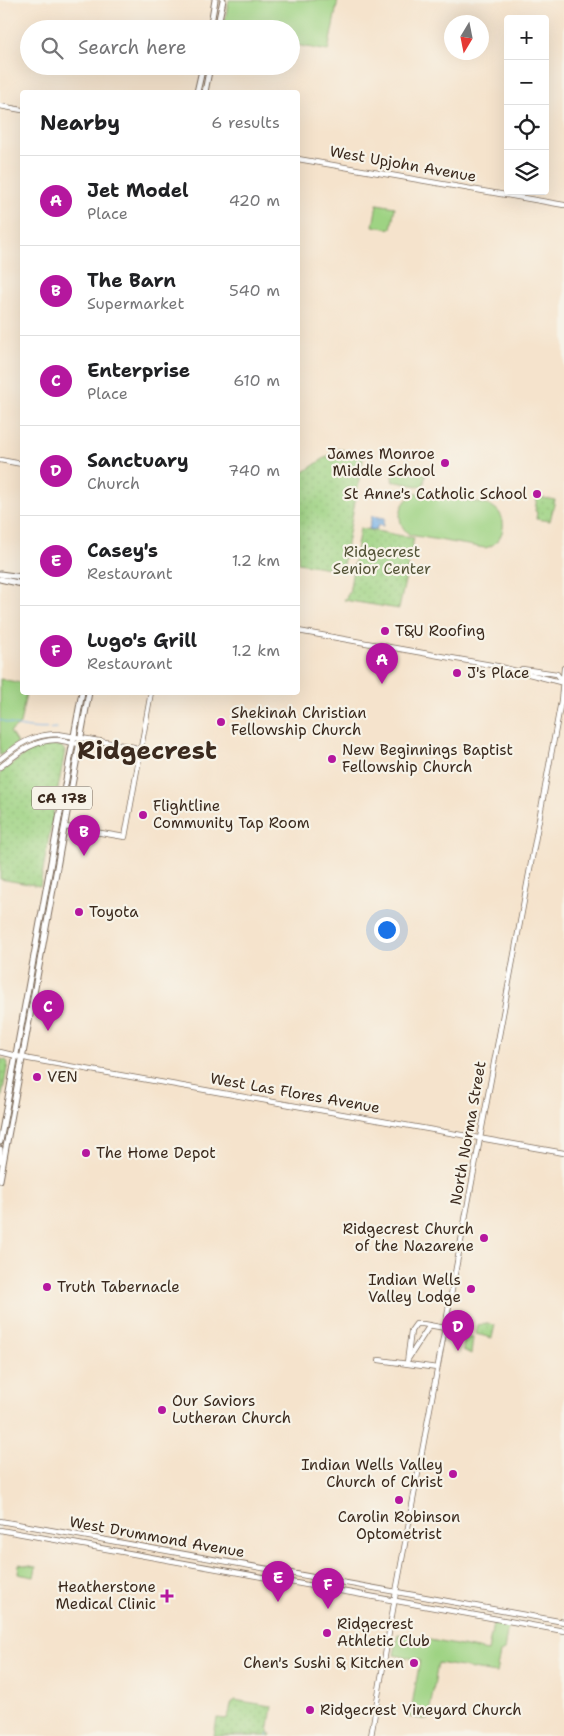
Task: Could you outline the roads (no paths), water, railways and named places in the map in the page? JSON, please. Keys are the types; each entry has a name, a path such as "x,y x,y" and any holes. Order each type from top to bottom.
{"main road":[{"path":"212,20 216,0"},
{"path":"219,20 222,0"},
{"path":"198,90 201,75"},
{"path":"205,90 208,75"},
{"path":"0,106 20,110"},
{"name":"West Upjohn Avenue","path":"300,159 564,205"},
{"path":"0,460 20,464"},
{"path":"0,574 20,577"},
{"path":"0,580 20,584"},
{"path":"300,631 519,671 522,669 557,674 564,683"},
{"name":"North Norma Street","path":"372,1736 394,1601 564,683 564,668"},
{"name":"CA 178","path":"0,1142 72,743 82,695"},
{"path":"83,695 87,706"},
{"name":"CA 178","path":"0,1179 89,695"},
{"path":"64,788 66,794 62,822 65,827 124,837 151,695"},
{"path":"0,759 21,744 38,736 58,734 134,748 141,752"},
{"path":"0,766 39,741 58,740 133,754 141,752"},
{"name":"West Las Flores Avenue","path":"0,1052 22,1058 564,1153"},
{"path":"0,1149 0,1161"},
{"path":"407,1362 412,1328 418,1324 444,1328"},
{"path":"407,1362 430,1325"},
{"path":"380,1360 407,1362 437,1368"},
{"name":"West Drummond Avenue","path":"0,1521 564,1622"},
{"name":"West Drummond Avenue","path":"0,1530 564,1631"},
{"path":"343,1592 345,1583"}],"water":[{"path":"372,516 385,518 383,526 378,525 376,530 369,529"}],"waterway":[{"path":"0,720 28,728 57,728"}],"place":[{"name":"James Monroe Middle School","path":"445,463"},
{"name":"St Anne's Catholic School","path":"537,494"},
{"name":"T&U Roofing","path":"385,631"},
{"name":"J's Place","path":"457,673"},
{"name":"Jet Model","path":"382,684"},
{"name":"Shekinah Christian Fellowship Church","path":"221,722"},
{"name":"New Beginnings Baptist Fellowship Church","path":"332,759"},
{"name":"Flightline Community Tap Room","path":"143,815"},
{"name":"The Barn","path":"84,856"},
{"name":"Toyota","path":"79,912"},
{"name":"Enterprise","path":"48,1031"},
{"name":"VEN","path":"37,1077"},
{"name":"The Home Depot","path":"86,1153"},
{"name":"Ridgecrest Church of the Nazarene","path":"484,1238"},
{"name":"Truth Tabernacle","path":"47,1287"},
{"name":"Indian Wells Valley Lodge","path":"471,1289"},
{"name":"Sanctuary","path":"458,1351"},
{"name":"Our Saviors Lutheran Church","path":"162,1410"},
{"name":"Indian Wells Valley Church of Christ","path":"453,1474"},
{"name":"Carolin Robinson Optometrist","path":"399,1500"},
{"name":"Heatherstone Medical Clinic","path":"167,1596"},
{"name":"Casey's","path":"278,1602"},
{"name":"Lugo's Grill","path":"328,1609"},
{"name":"Ridgecrest Athletic Club","path":"327,1633"},
{"name":"Chen's Sushi & Kitchen","path":"414,1663"},
{"name":"Ridgecrest Vineyard Church","path":"310,1710"}],"district":[{"name":"Ridgecrest","path":"147,750"}],"park label":[{"name":"Ridgecrest Senior Center","path":"382,560"}]}
